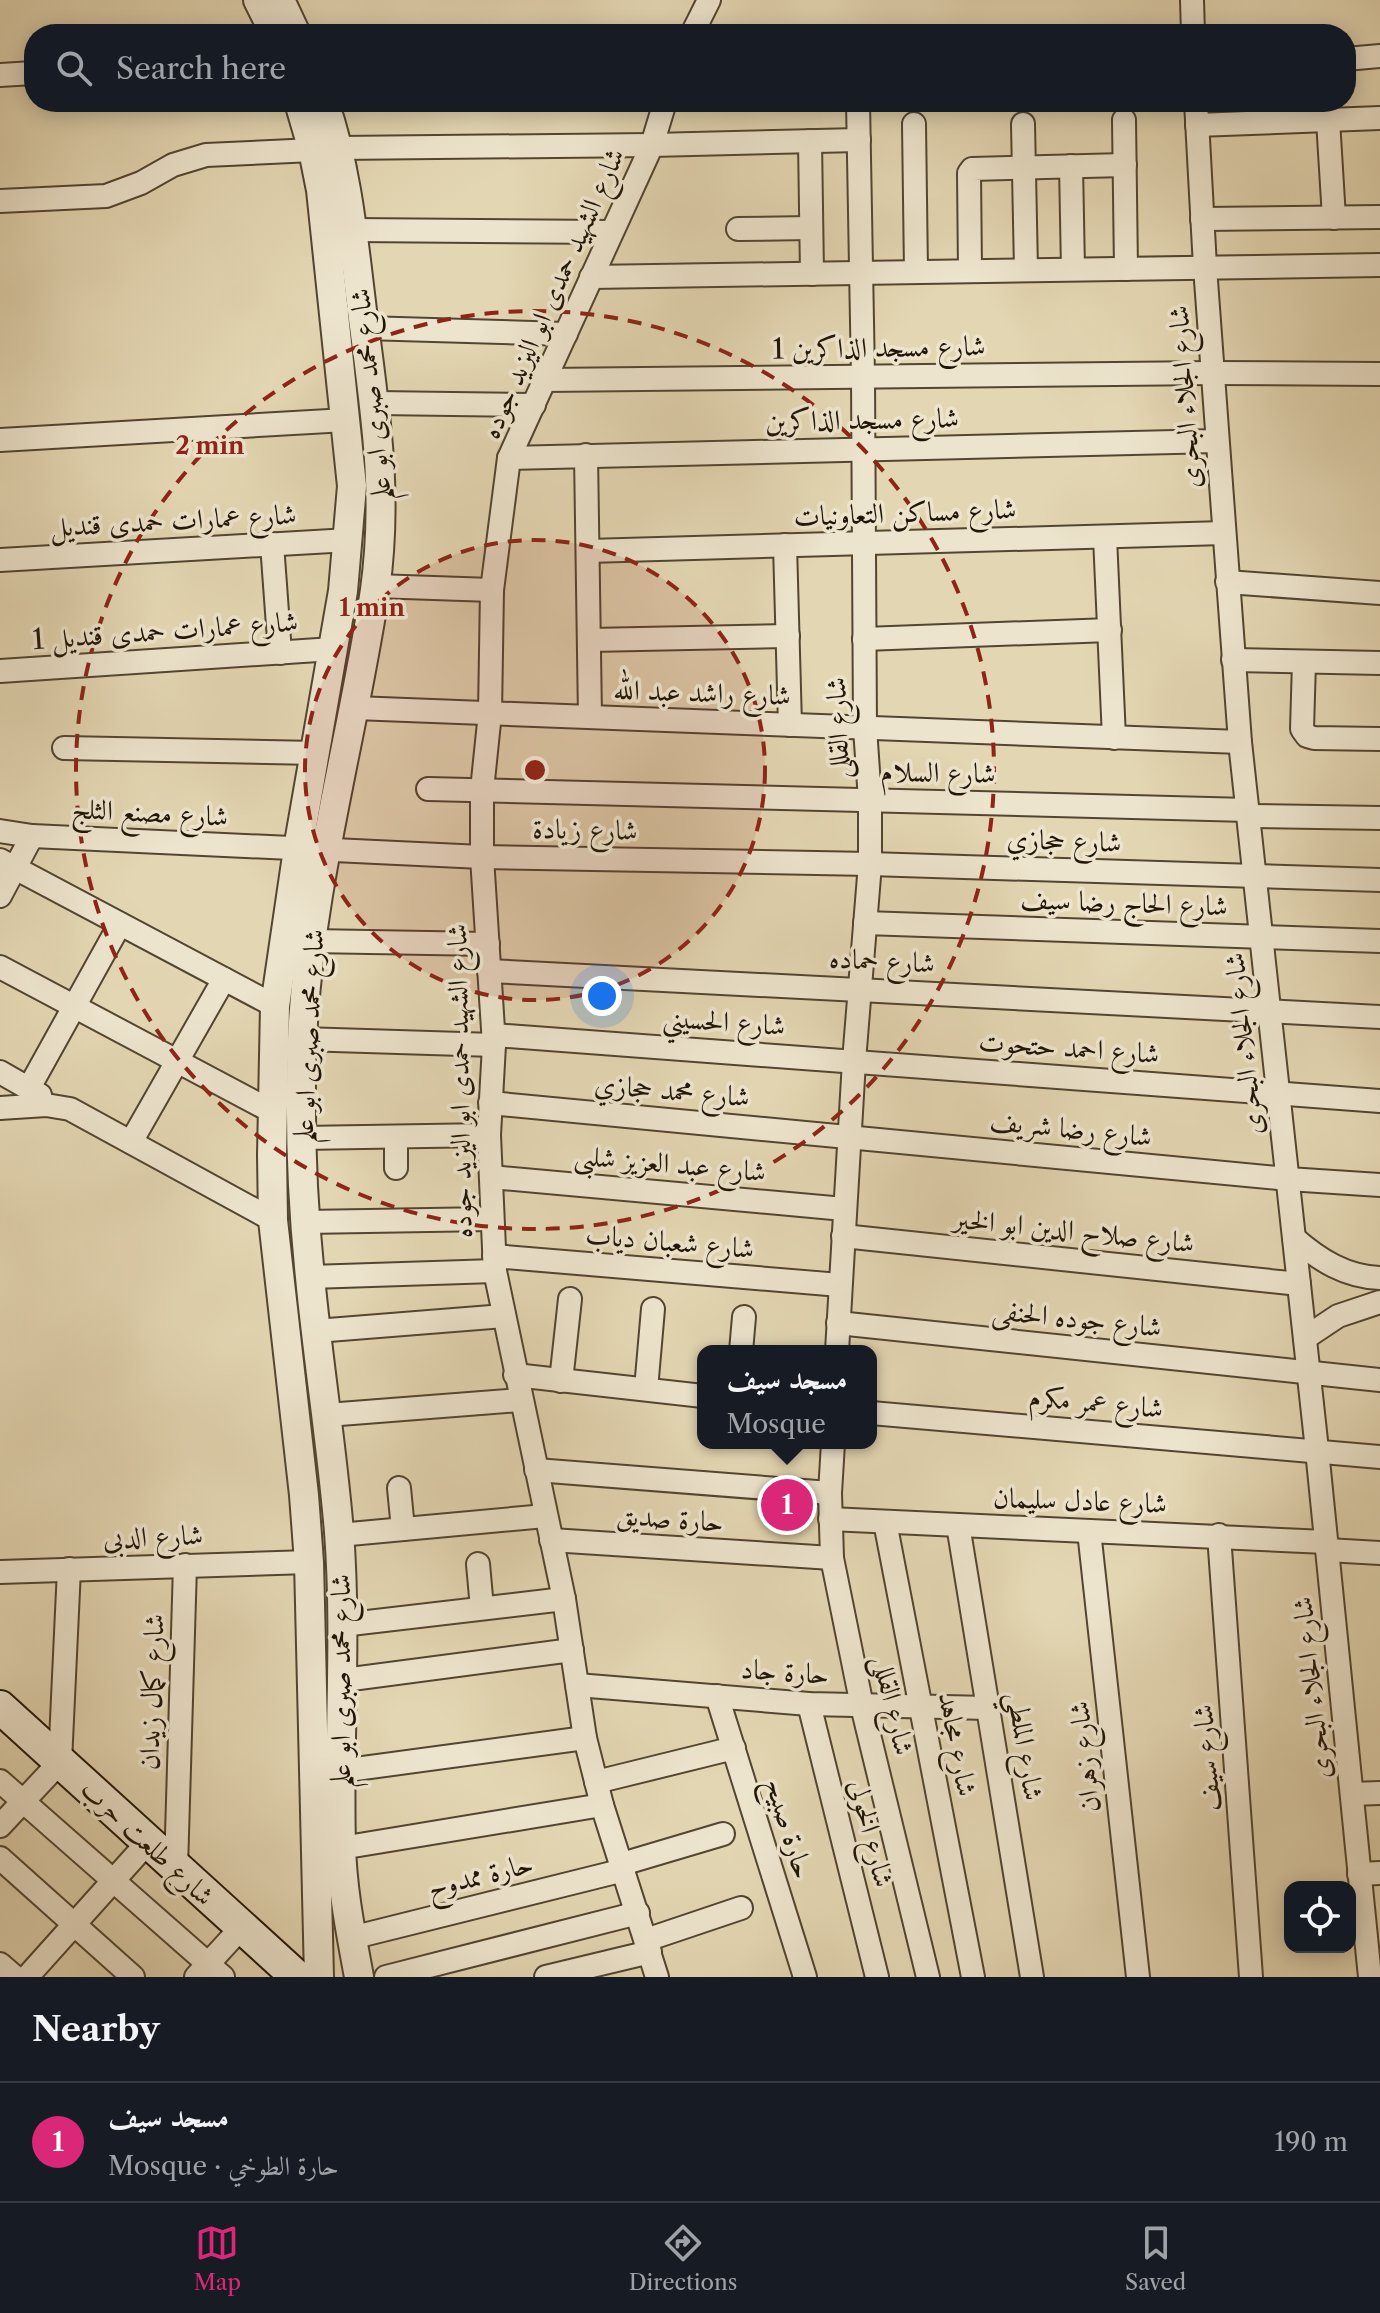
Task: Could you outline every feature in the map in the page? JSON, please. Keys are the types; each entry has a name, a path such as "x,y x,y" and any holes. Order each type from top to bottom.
{"main road":[{"name":"شارع طلعت حرب","path":"0,1707 297,1977 309,1977"}],"street":[{"path":"258,0 270,24"},
{"path":"280,0 291,24"},
{"path":"697,24 709,0"},
{"path":"1192,0 1193,24"},
{"path":"1356,58 1380,56"},
{"path":"0,75 24,74"},
{"name":"شارع محمد صبرى ابو علم","path":"305,112 326,149 353,230 376,403 381,515 375,586 355,708 312,850 275,1006 273,1220 309,1562 319,1977"},
{"name":"شارع محمد صبرى ابو علم","path":"324,112 326,149 321,190 352,486 343,591 316,753 310,941 302,1039 301,1138 310,1277 339,1535 344,1680 341,1848 351,1938 359,1977"},
{"name":"شارع الشهيد حمدى ابو اليزيد جوده","path":"657,1977 602,1805 585,1738 564,1599 494,1264 489,1135 494,1040 482,857 482,790 490,713 492,590 509,458 652,145 662,112"},
{"name":"شارع القللى","path":"837,1345 854,1061 870,864 862,543 863,377 858,112"},
{"path":"1196,113 1328,120 1380,118"},
{"name":"شارع الجلاء البحرى","path":"1196,113 1240,742 1352,1794 1370,1873 1373,1931 1370,1977"},
{"path":"1124,120 1126,269"},
{"path":"1328,120 1334,218"},
{"path":"914,124 916,272"},
{"path":"1023,124 1026,270"},
{"path":"0,201 106,196 141,183 173,165 206,155 326,149 859,140"},
{"path":"810,141 812,274"},
{"path":"970,271 970,170 1125,165"},
{"path":"1071,166 1073,269"},
{"path":"1202,219 1380,217"},
{"path":"738,229 811,228"},
{"path":"353,230 611,232"},
{"path":"591,277 1380,265"},
{"path":"364,328 566,334"},
{"name":"شارع مسجد الذاكرين 1","path":"545,380 1380,374"},
{"path":"376,403 534,405"},
{"path":"0,440 346,420"},
{"name":"شارع مسجد الذاكرين","path":"509,458 1217,441"},
{"path":"586,455 590,717"},
{"name":"شارع مساكن التعاونيات","path":"588,551 1224,533"},
{"path":"1105,537 1114,738"},
{"name":"شارع عمارات حمدى قنديل","path":"0,560 349,540"},
{"path":"272,544 280,653"},
{"path":"785,545 790,725"},
{"path":"1227,582 1380,593"},
{"path":"375,586 492,590"},
{"path":"864,639 1110,630"},
{"path":"590,640 788,636"},
{"name":"شارع عمارات حمدى قنديل 1","path":"0,671 333,649"},
{"path":"1233,660 1380,663"},
{"path":"1304,662 1302,729 1307,736 1380,739"},
{"name":"شارع راشد عبد الله","path":"355,708 1240,742"},
{"path":"64,748 316,753"},
{"name":"شارع السلام","path":"428,789 870,800 1380,818"},
{"name":"شارع مصنع الثلج","path":"0,831 32,836 312,850"},
{"path":"0,896 8,864 32,836"},
{"name":"شارع زيادة","path":"312,850 482,857 870,864"},
{"path":"8,864 275,1006"},
{"name":"شارع حجازي","path":"870,864 1380,880"},
{"name":"شارع الحاج رضا سيف","path":"865,923 1380,941"},
{"path":"29,1088 120,924"},
{"path":"310,941 488,944"},
{"path":"0,967 273,1112"},
{"name":"شارع حماده","path":"489,971 1380,1017"},
{"path":"131,1142 224,979"},
{"name":"شارع الحسيني","path":"302,1039 494,1040 854,1061"},
{"name":"شارع احمد حتحوت","path":"854,1061 1380,1101"},
{"path":"0,1072 273,1220"},
{"name":"شارع محمد حجازي","path":"490,1103 849,1136"},
{"path":"0,1108 62,1107"},
{"path":"301,1138 489,1135"},
{"name":"شارع رضا شريف","path":"849,1136 1288,1179 1380,1185"},
{"path":"396,1137 396,1168"},
{"name":"شارع عبد العزيز شلبى","path":"491,1177 844,1209"},
{"path":"305,1222 491,1219"},
{"name":"شارع صلاح الدين ابو الخير","path":"843,1236 1299,1284"},
{"path":"1294,1238 1316,1257 1341,1270 1380,1278"},
{"name":"شارع شعبان دياب","path":"310,1277 494,1264 840,1285"},
{"path":"561,1381 570,1299"},
{"path":"1305,1338 1338,1316 1380,1302"},
{"path":"646,1389 653,1309"},
{"path":"316,1331 504,1316"},
{"path":"742,1345 744,1317"},
{"name":"شارع جوده الحنفى","path":"838,1323 1380,1380"},
{"path":"515,1375 697,1395"},
{"path":"327,1415 520,1400"},
{"name":"شارع عمر مكرم","path":"877,1413 1380,1457"},
{"name":"شارع القللى","path":"833,1449 832,1558 862,1706 928,1977"},
{"path":"536,1470 830,1493"},
{"path":"399,1488 403,1529"},
{"path":"339,1535 545,1516"},
{"name":"شارع عادل سليمان","path":"830,1519 1219,1535 1380,1553"},
{"name":"شارع مجاهد","path":"885,1522 973,1977"},
{"name":"شارع الملطي","path":"958,1525 1032,1977"},
{"name":"شارع زهران","path":"1089,1531 1138,1977"},
{"name":"شارع سيف","path":"1219,1535 1251,1977"},
{"name":"حارة صديق","path":"551,1540 832,1558"},
{"name":"شارع الدبى","path":"0,1572 309,1562"},
{"path":"478,1564 482,1608"},
{"name":"شارع كمال زيدان","path":"176,1868 185,1565"},
{"path":"0,1826 60,1762 69,1569"},
{"path":"342,1625 564,1599"},
{"path":"344,1680 572,1650"},
{"name":"حارة جاد","path":"577,1685 809,1704 989,1708"},
{"name":"حارة صبيح","path":"717,1696 805,1977"},
{"name":"شارع الخولى","path":"809,1704 877,1977"},
{"path":"341,1771 585,1738"},
{"path":"596,1782 734,1748"},
{"path":"0,1781 113,1880 209,1973 241,1928"},
{"path":"1352,1794 1380,1793"},
{"path":"341,1848 602,1805"},
{"name":"حارة ممدوح","path":"351,1938 623,1867 723,1834"},
{"path":"27,1977 148,1842"},
{"path":"0,1858 133,1977"},
{"path":"546,1977 648,1946 741,1908"},
{"path":"386,1977 638,1913"},
{"path":"0,1964 15,1977"}],"place":[{"name":"مسجد سيف","path":"787,1505"}]}
